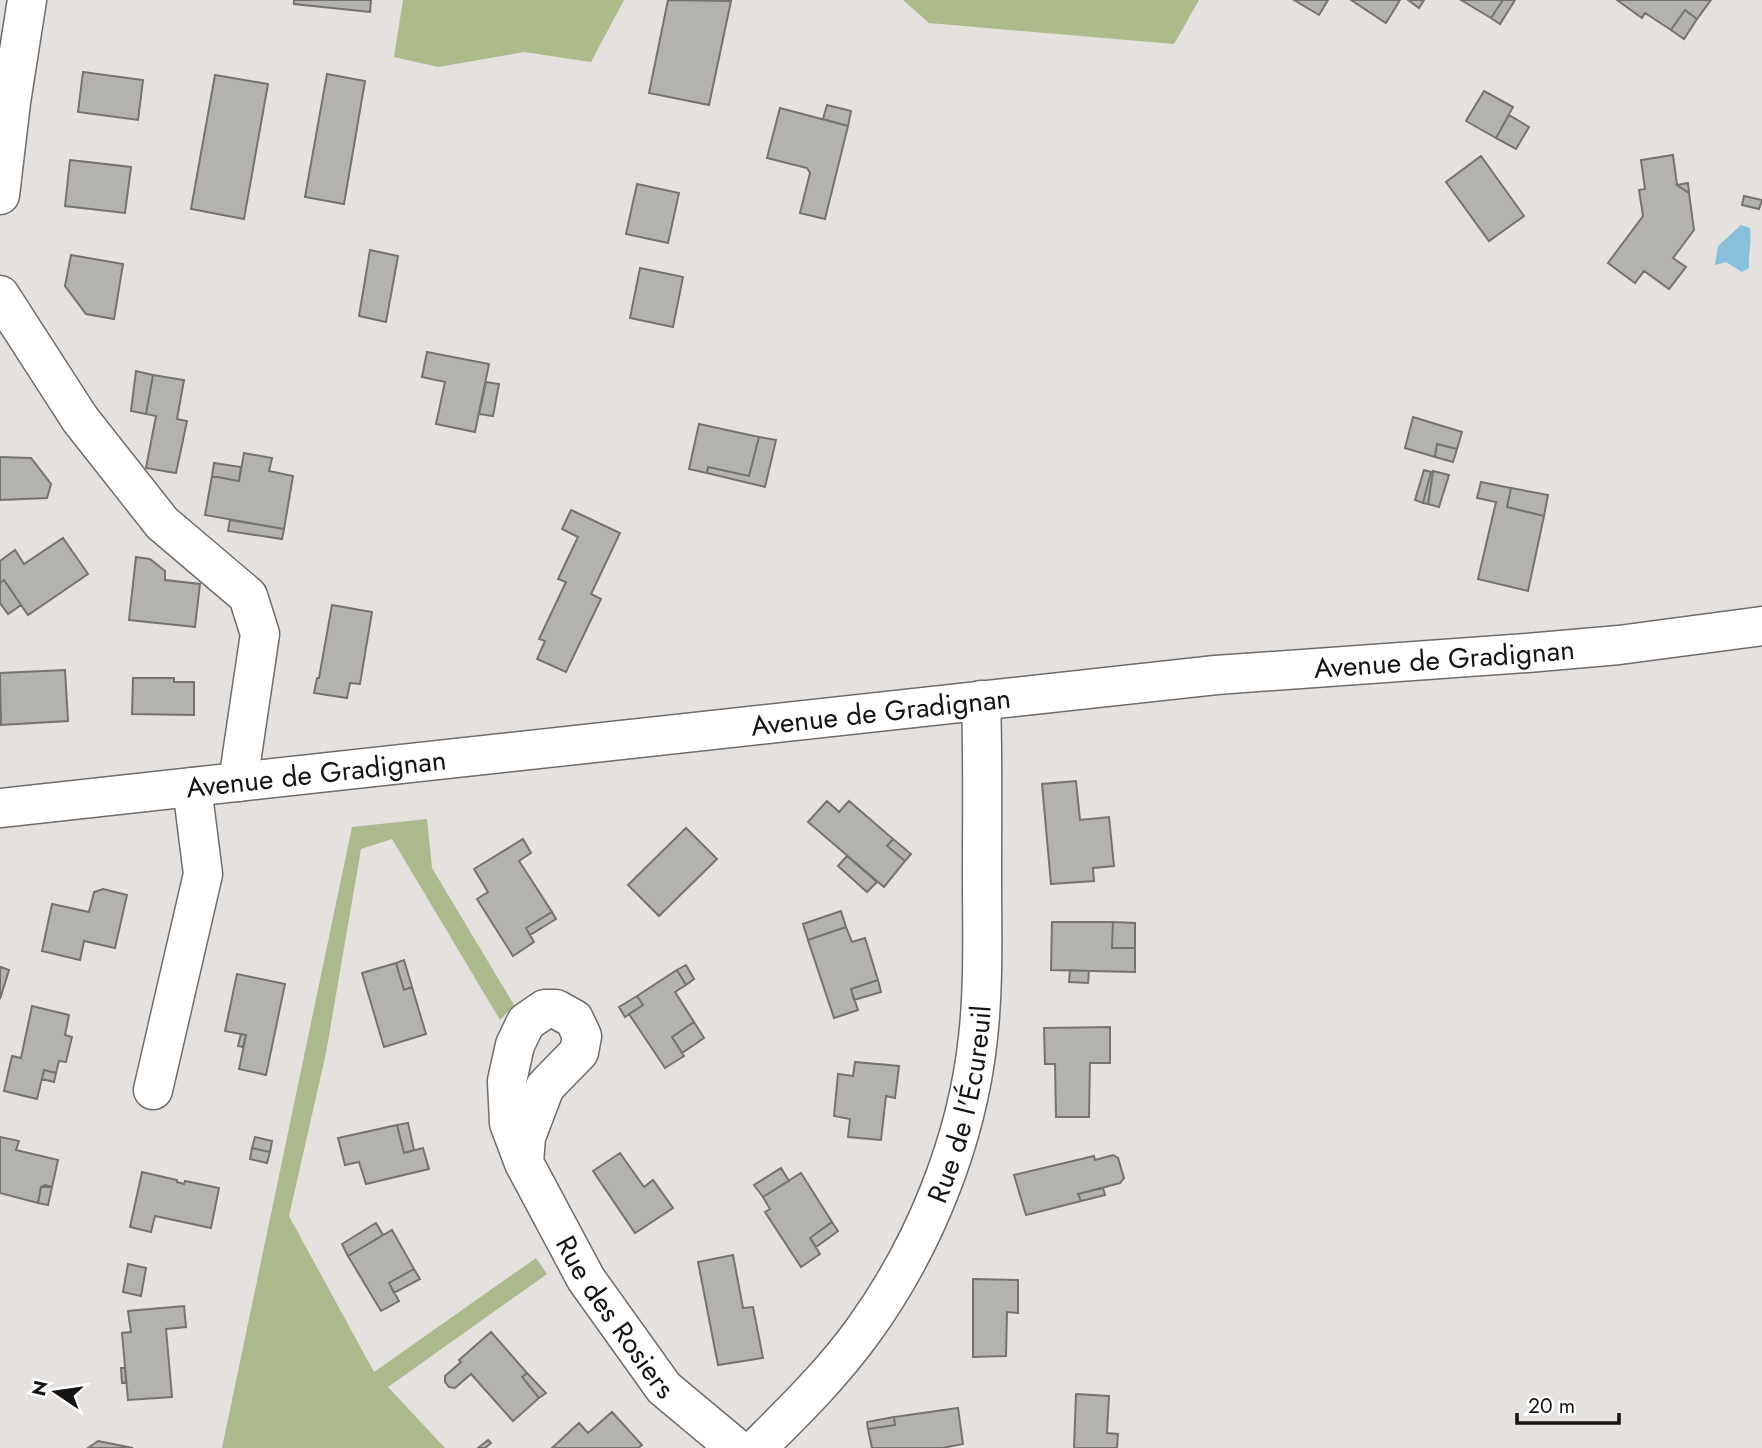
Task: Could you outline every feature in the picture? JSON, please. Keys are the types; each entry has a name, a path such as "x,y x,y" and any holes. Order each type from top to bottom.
{"street":[{"path":"0,195 6,102 27,0"},
{"path":"0,295 79,419 162,523 248,596 260,634 238,782"},
{"name":"Avenue de Gradignan","path":"0,808 1216,675 1619,645 1762,626"},
{"name":"Rue de l'Écureuil","path":"757,1448 824,1381 864,1330 899,1275 932,1210 953,1150 968,1097 976,1052 982,986 981,700"},
{"path":"153,1090 203,874 192,787"},
{"name":"Rue des Rosiers","path":"524,1163 586,1279 664,1388 736,1448"}],"green space":[{"path":"403,0 624,0 591,62 524,52 438,67 394,57"},
{"path":"903,0 1199,0 1174,44 929,23"},
{"path":"427,819 432,868 514,1005 500,1020 392,839 361,849 326,1053 289,1216 374,1372 536,1258 547,1274 388,1387 445,1448 222,1448 352,827"}],"water":[{"path":"1741,225 1750,228 1749,268 1742,272 1726,262 1715,265 1718,246"}],"building":[{"path":"294,0 371,0 370,12 294,4"},
{"path":"668,0 731,1 709,105 649,93"},
{"path":"1294,0 1328,0 1319,15"},
{"path":"1351,0 1400,0 1386,23"},
{"path":"1408,0 1424,0 1419,8"},
{"path":"1461,0 1503,0 1491,18"},
{"path":"1503,0 1515,0 1500,24 1491,18"},
{"path":"1617,0 1711,0 1697,19 1685,10 1671,30 1645,13 1642,18"},
{"path":"1685,10 1697,19 1684,39 1671,30"},
{"path":"83,72 143,80 138,120 78,112"},
{"path":"327,74 365,81 344,204 305,197"},
{"path":"215,75 268,84 244,219 191,209"},
{"path":"1484,91 1513,107 1496,138 1466,121"},
{"path":"827,105 851,111 848,126 823,119"},
{"path":"780,108 848,126 825,219 800,213 810,173 807,168 767,158"},
{"path":"1509,115 1529,127 1516,149 1496,138"},
{"path":"1673,155 1677,185 1689,193 1694,230 1673,258 1686,267 1669,289 1644,271 1635,283 1608,263 1643,216 1639,190 1645,189 1641,160"},
{"path":"1481,156 1524,216 1489,241 1446,182"},
{"path":"70,160 131,167 125,213 65,206"},
{"path":"1688,183 1689,193 1677,185"},
{"path":"637,184 679,193 668,243 626,234"},
{"path":"1744,196 1762,200 1759,209 1742,205"},
{"path":"370,250 398,256 386,322 359,316"},
{"path":"71,255 123,264 114,319 86,314 65,286"},
{"path":"640,268 683,277 673,327 630,318"},
{"path":"427,352 489,364 475,432 436,424 445,382 422,377"},
{"path":"136,371 153,375 146,414 131,411"},
{"path":"153,375 184,380 177,419 187,421 176,473 146,468 156,416 146,414"},
{"path":"486,382 499,384 493,416 479,414"},
{"path":"1413,417 1462,432 1457,449 1437,444 1435,457 1405,448"},
{"path":"699,424 759,437 749,476 708,467 707,473 689,469"},
{"path":"759,437 776,440 765,487 707,473 708,467 749,476"},
{"path":"1437,444 1457,449 1453,462 1435,457"},
{"path":"244,453 272,458 269,471 293,476 284,529 205,515 212,476 239,481"},
{"path":"0,457 31,458 51,484 47,498 0,500"},
{"path":"214,463 241,467 239,481 212,476"},
{"path":"1424,470 1431,472 1423,503 1415,500"},
{"path":"1433,471 1449,475 1439,507 1428,504"},
{"path":"1433,472 1428,504 1423,503"},
{"path":"1481,482 1511,488 1507,507 1544,516 1528,591 1478,579 1496,502 1477,498"},
{"path":"1511,488 1548,495 1544,516 1507,507"},
{"path":"571,510 620,533 591,594 601,599 566,672 537,659 545,641 539,639 566,582 558,579 578,537 562,529"},
{"path":"230,520 284,529 282,539 228,531"},
{"path":"63,538 88,574 28,615 4,580 0,583 0,561 15,550 24,564"},
{"path":"136,557 150,559 165,571 165,580 200,584 195,627 129,620"},
{"path":"4,580 21,605 8,614 0,603 0,583"},
{"path":"332,605 372,612 360,684 350,683 347,698 314,693"},
{"path":"65,670 68,721 1,725 0,673"},
{"path":"133,678 174,678 174,682 194,682 194,715 132,714"},
{"path":"1076,781 1080,820 1109,817 1114,866 1093,868 1094,881 1051,884 1042,784"},
{"path":"827,801 839,812 849,801 893,839 887,846 905,861 884,887 808,822"},
{"path":"686,828 717,859 659,916 628,885"},
{"path":"523,839 531,853 519,861 552,912 526,928 534,942 513,956 477,899 488,892 474,869"},
{"path":"893,839 911,854 905,861 887,846"},
{"path":"847,856 877,882 867,892 838,866"},
{"path":"103,889 127,895 115,948 84,941 80,960 42,951 52,904 89,912 94,892"},
{"path":"841,911 846,927 808,940 803,924"},
{"path":"552,912 556,919 530,935 526,928"},
{"path":"1052,922 1113,922 1112,948 1135,948 1135,972 1051,970"},
{"path":"1113,922 1135,923 1135,948 1112,948"},
{"path":"846,927 852,942 865,938 878,980 851,989 858,1010 834,1018 808,940"},
{"path":"404,960 412,987 404,990 396,963"},
{"path":"396,963 404,990 412,987 426,1034 384,1047 362,973"},
{"path":"686,965 694,979 686,985 677,970"},
{"path":"1,967 9,970 0,999 0,971"},
{"path":"677,970 686,985 675,992 694,1022 672,1037 684,1056 665,1068 629,1014 643,1005 637,996"},
{"path":"1070,970 1089,971 1088,983 1069,982"},
{"path":"237,974 285,984 266,1075 239,1069 246,1035 225,1031"},
{"path":"878,980 881,992 854,1000 851,989"},
{"path":"637,996 643,1005 625,1017 619,1007"},
{"path":"32,1006 69,1015 65,1035 72,1037 66,1062 59,1061 56,1073 44,1070 37,1099 4,1091 12,1056 21,1058"},
{"path":"694,1022 704,1038 682,1053 672,1037"},
{"path":"1110,1027 1110,1063 1090,1063 1089,1117 1056,1117 1055,1064 1045,1064 1044,1028"},
{"path":"241,1034 246,1035 243,1047 238,1046"},
{"path":"855,1062 899,1066 895,1098 886,1096 881,1140 848,1137 850,1119 834,1116 838,1074 853,1076"},
{"path":"44,1070 56,1073 54,1082 42,1079"},
{"path":"408,1123 414,1150 404,1153 397,1125"},
{"path":"397,1125 404,1153 423,1148 429,1169 366,1184 359,1162 345,1165 338,1138"},
{"path":"0,1137 19,1141 16,1150 58,1160 52,1187 41,1187 38,1203 0,1193"},
{"path":"255,1137 272,1141 270,1152 252,1148"},
{"path":"252,1148 270,1152 267,1163 250,1159"},
{"path":"620,1153 644,1187 653,1180 673,1208 635,1233 593,1171"},
{"path":"1113,1155 1118,1158 1124,1178 1120,1183 1078,1194 1081,1201 1026,1215 1014,1175 1094,1156 1095,1160"},
{"path":"781,1168 789,1181 763,1197 754,1185"},
{"path":"142,1172 184,1184 185,1181 219,1188 211,1228 155,1216 151,1232 130,1227"},
{"path":"801,1173 832,1222 810,1238 820,1254 801,1267 765,1212 770,1209 763,1197"},
{"path":"41,1187 52,1187 48,1205 38,1203"},
{"path":"1103,1188 1105,1195 1081,1201 1078,1194"},
{"path":"832,1222 838,1231 816,1247 810,1238"},
{"path":"376,1223 383,1235 348,1256 342,1244"},
{"path":"392,1230 414,1269 389,1283 399,1301 381,1311 348,1256"},
{"path":"733,1255 743,1308 753,1307 763,1358 718,1365 698,1262"},
{"path":"128,1264 146,1268 141,1296 123,1292"},
{"path":"414,1269 420,1279 394,1293 389,1283"},
{"path":"973,1279 1018,1280 1018,1313 1007,1312 1006,1356 973,1357"},
{"path":"184,1306 186,1327 166,1329 172,1397 128,1400 122,1333 131,1332 128,1311"},
{"path":"491,1332 527,1373 522,1377 539,1398 513,1421 471,1374 455,1388 449,1387 445,1382 445,1376 461,1362 459,1360"},
{"path":"121,1368 125,1368 126,1382 122,1383"},
{"path":"527,1373 546,1393 539,1398 522,1377"},
{"path":"1076,1394 1109,1396 1107,1433 1118,1434 1117,1448 1074,1448"},
{"path":"958,1408 963,1444 942,1448 872,1448 868,1429 895,1425 894,1417"},
{"path":"612,1412 642,1445 638,1448 552,1448 579,1423 588,1433"},
{"path":"894,1417 895,1425 868,1429 867,1422"},
{"path":"488,1440 491,1443 485,1448 478,1448"},
{"path":"98,1441 133,1448 88,1448"}]}
